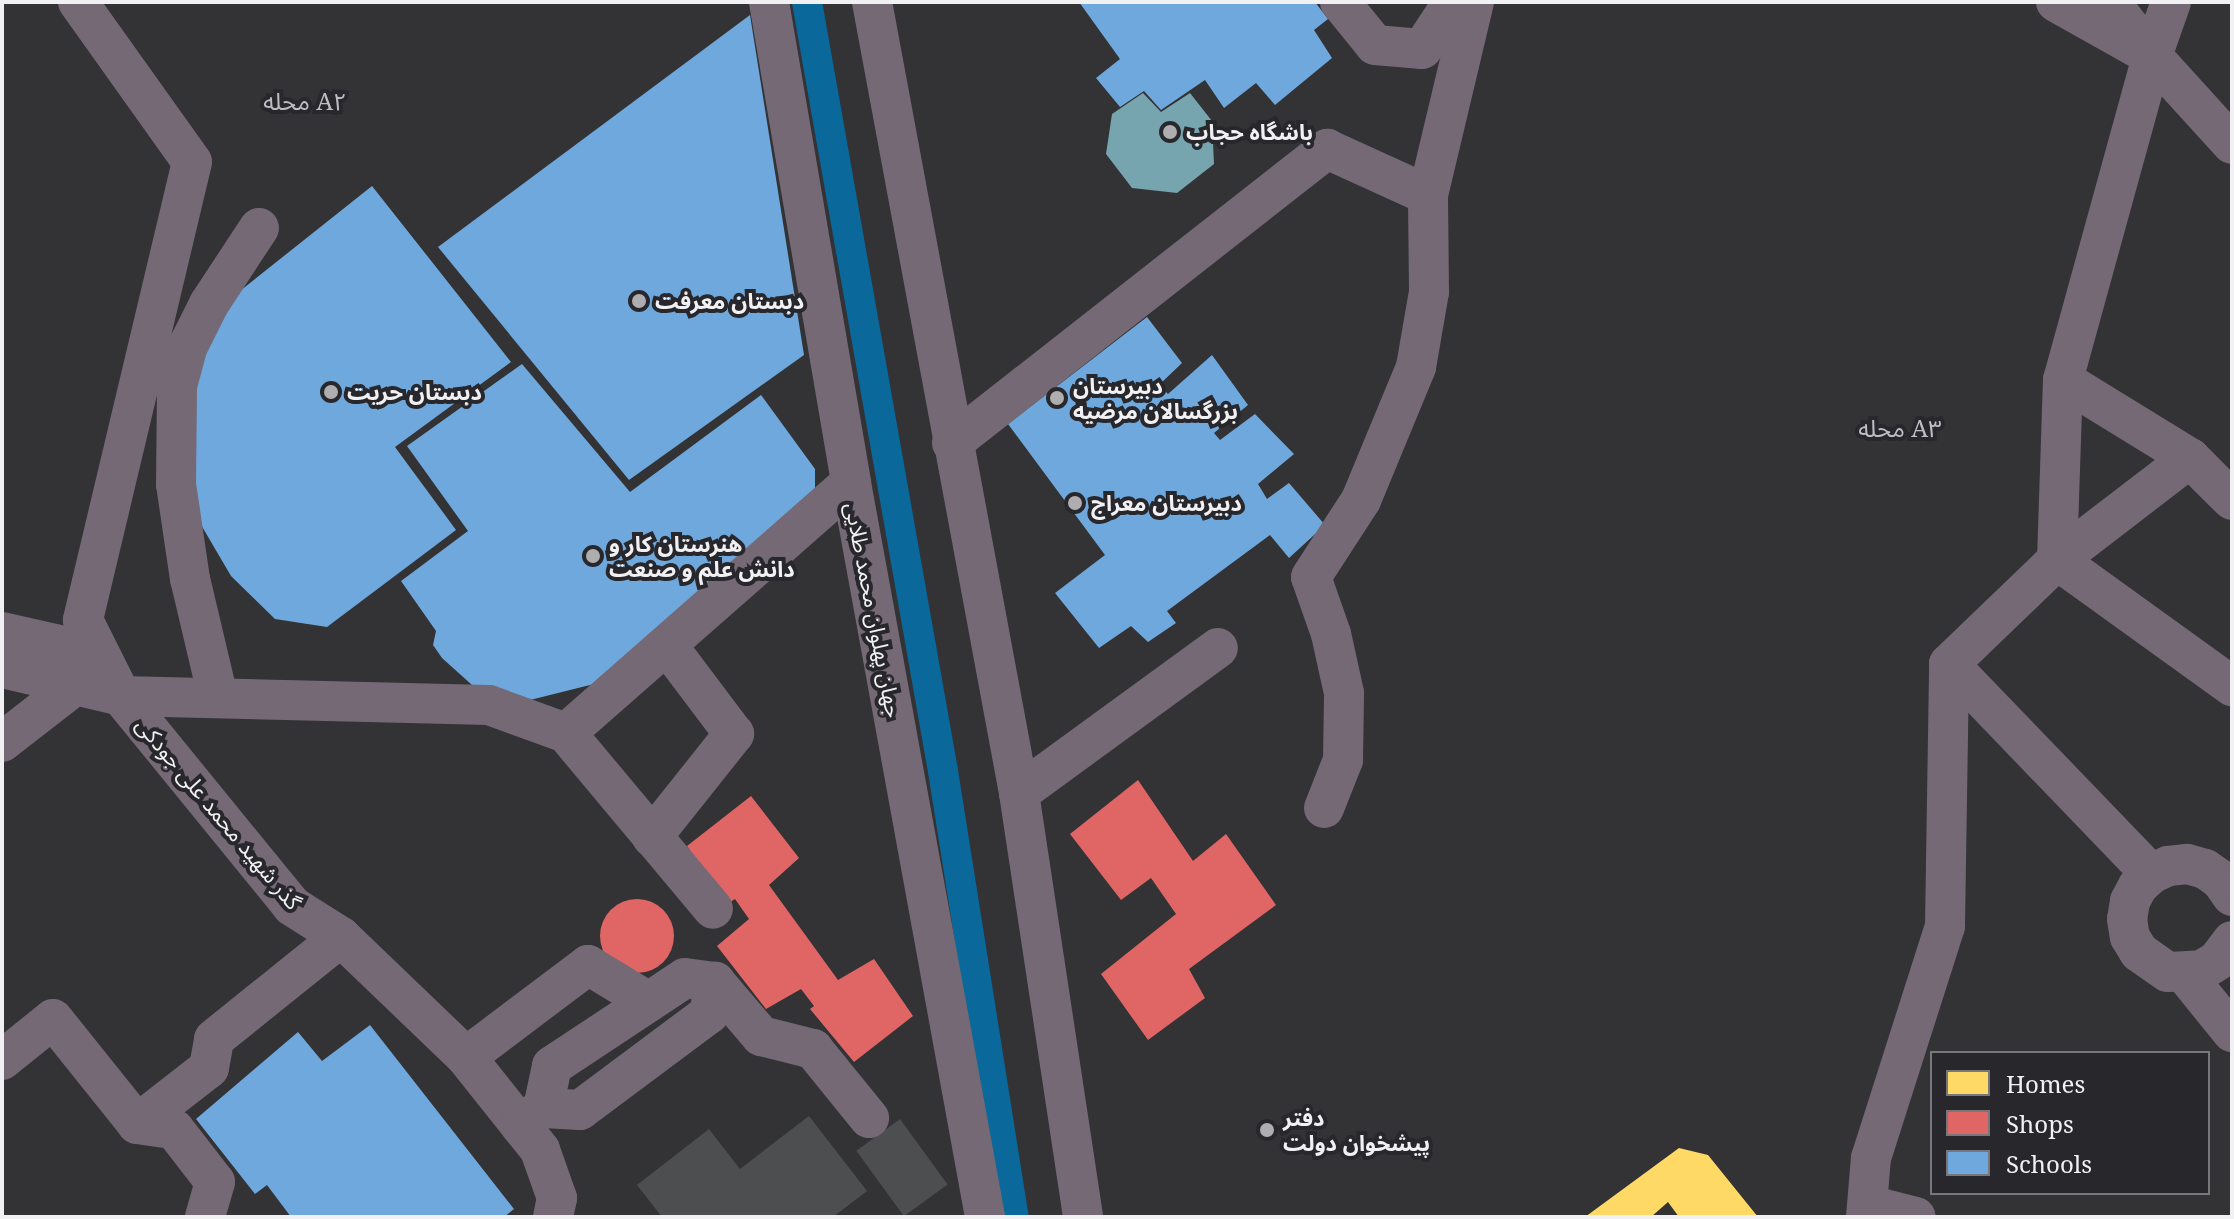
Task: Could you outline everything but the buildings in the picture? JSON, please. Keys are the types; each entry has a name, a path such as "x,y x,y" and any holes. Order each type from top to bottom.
{"street":[{"name":"گذر شهید محمد علی جودکی","path":"78,2 192,162 83,620 121,696 292,906 341,937 532,1116 557,1198 553,1217"},
{"name":"جهان پهلوان محمد طلایی","path":"769,2 851,483 985,1217"},
{"path":"872,2 1019,793 1083,1217"},
{"path":"1340,2 1375,45 1422,49 1453,2"},
{"path":"1324,808 1343,760 1344,693 1331,634 1311,577 1361,500 1416,367 1429,292 1428,195 1474,2"},
{"path":"2056,2 2152,56"},
{"path":"2110,2 2152,56 2232,144"},
{"path":"2057,560 2063,380 2152,56 2171,2"},
{"path":"952,443 1327,149 1428,195"},
{"path":"218,697 190,579 176,484 177,386 187,348 209,304 259,228"},
{"path":"2063,380 2190,458 2232,500"},
{"path":"1916,1217 1867,1211 1871,1158 1945,926 1949,664 2057,560 2190,458"},
{"path":"566,733 851,483"},
{"path":"2057,560 2232,686"},
{"path":"2,632 100,654"},
{"path":"652,837 734,734 667,645"},
{"path":"1019,793 1218,648"},
{"path":"1949,664 2151,874"},
{"path":"2,668 121,696 489,705 566,733 713,909"},
{"path":"2,742 74,686"},
{"path":"2232,896 2221,880 2205,869 2187,864 2168,866 2151,874 2138,886 2130,901 2130,937 2139,952 2152,964 2168,972 2185,974 2202,970 2217,961 2232,941"},
{"path":"137,1124 209,1068 214,1039 341,937"},
{"path":"466,1057 588,965 649,1002"},
{"path":"2185,974 2232,1032"},
{"path":"715,982 709,1014 580,1110 532,1116 552,1066 685,978 715,982 761,1036 813,1049 869,1118"},
{"path":"2,1060 53,1019 137,1124 174,1129 215,1182 205,1217"}],"waterway":[{"path":"807,2 943,771 1014,1217"}],"place":[{"name":"باشگاه حجاب","path":"1170,132"},
{"name":"دبستان معرفت","path":"639,301"},
{"name":"دبستان حریت","path":"331,392"},
{"name":"دبیرستان بزرگسالان مرضیه","path":"1057,398"},
{"name":"دبیرستان معراج","path":"1075,503"},
{"name":"هنرستان کار و دانش علم و صنعت","path":"593,556"},
{"name":"دفتر پیشخوان دولت","path":"1267,1130"}],"district":[{"name":"محله A۲","path":"305,101"},
{"name":"محله A۳","path":"1900,428"}]}
